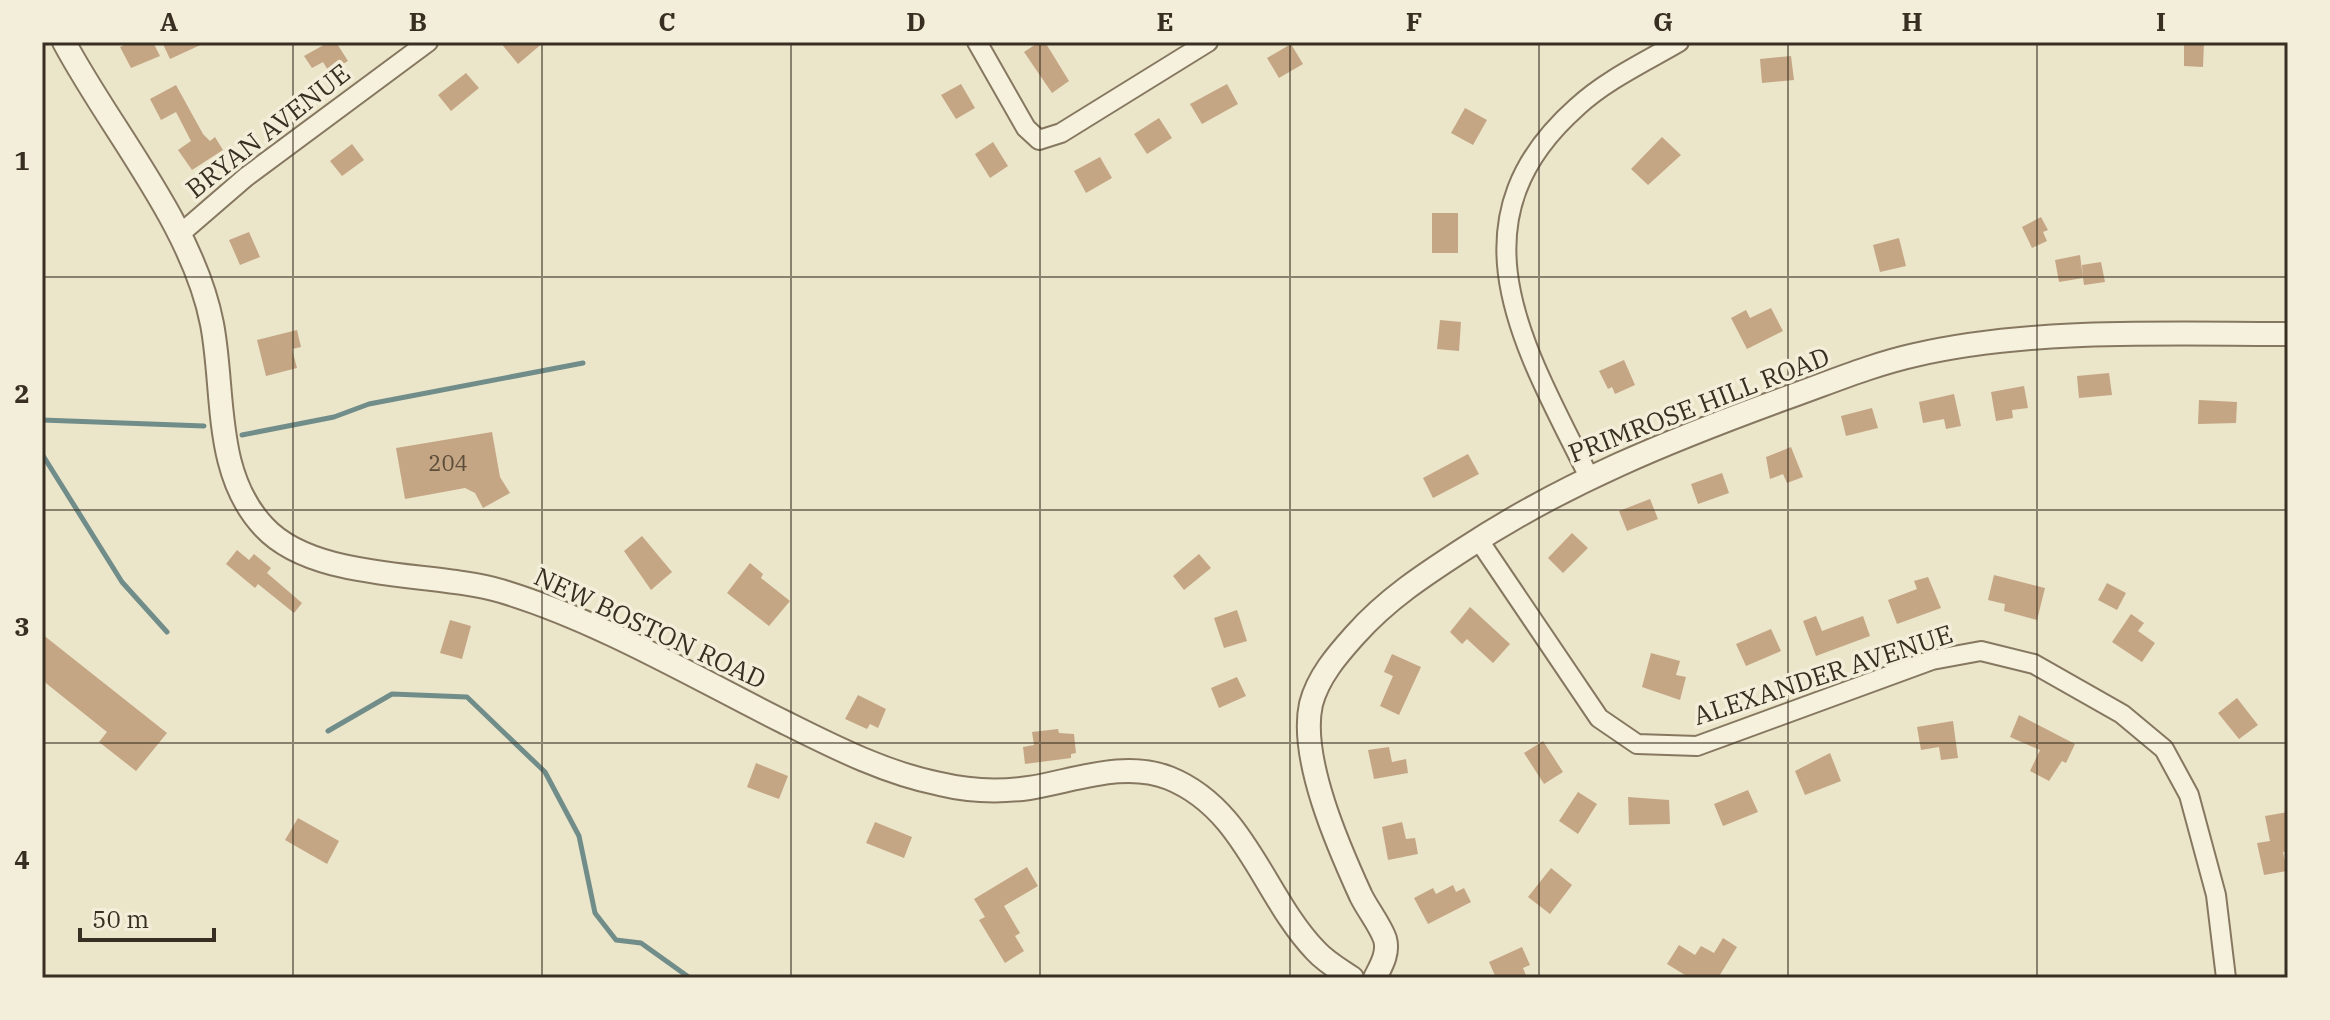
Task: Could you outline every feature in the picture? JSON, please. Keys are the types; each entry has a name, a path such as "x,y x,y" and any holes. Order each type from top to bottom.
{"street":[{"name":"NEW BOSTON ROAD","path":"64,42 180,234 206,296 233,475 264,527 282,542 337,563 500,591 553,609 829,744 901,775 970,789 1022,789 1100,773 1137,770 1167,777 1196,792 1221,813 1317,952 1352,978"},
{"name":"BRYAN AVENUE","path":"180,234 400,50 428,42"},
{"path":"977,42 1026,128 1039,140 1061,133 1201,44"},
{"path":"1589,477 1533,364 1511,305 1507,241 1512,210 1537,152 1556,126 1605,86 1679,42"},
{"name":"PRIMROSE HILL ROAD","path":"1375,978 1385,958 1384,937 1343,855 1320,790 1311,740 1310,707 1329,666 1377,611 1411,583 1539,501 1589,477 1702,429 1913,355 1997,341 2288,334"},
{"name":"ALEXANDER AVENUE","path":"1478,539 1599,718 1637,744 1697,746 1932,660 1981,651 2034,664 2122,714 2164,749 2189,795 2216,895 2226,978"}],"building":[{"path":"130,42 153,42 160,56 131,68 120,47"},
{"path":"162,42 207,42 170,59"},
{"path":"329,42 336,42 348,61 329,72 323,62 312,68 304,56"},
{"path":"500,42 544,42 518,64"},
{"path":"1039,42 1045,42 1069,81 1052,93 1024,52"},
{"path":"2184,42 2204,42 2203,67 2184,66"},
{"path":"1291,44 1303,64 1279,78 1267,58"},
{"path":"1791,56 1794,80 1762,83 1760,59"},
{"path":"466,73 479,88 451,111 438,95"},
{"path":"961,84 975,108 956,119 941,95"},
{"path":"1227,84 1238,104 1202,124 1190,104"},
{"path":"176,85 203,134 210,141 215,137 223,150 192,170 178,150 191,141 176,112 161,120 150,99"},
{"path":"1465,108 1487,120 1473,145 1451,133"},
{"path":"1159,118 1172,138 1147,154 1134,134"},
{"path":"1662,137 1681,155 1648,185 1631,169"},
{"path":"993,142 1008,166 990,178 975,154"},
{"path":"352,144 364,160 342,176 330,161"},
{"path":"1100,157 1112,178 1086,193 1074,171"},
{"path":"1432,213 1458,213 1458,253 1432,253"},
{"path":"2041,217 2048,230 2043,232 2047,241 2032,248 2022,227"},
{"path":"249,232 260,257 240,265 229,240"},
{"path":"1899,238 1906,266 1880,272 1873,245"},
{"path":"2080,255 2083,277 2082,265 2101,262 2105,282 2084,285 2083,278 2059,282 2055,260"},
{"path":"1771,308 1783,331 1747,349 1731,318 1746,310 1750,318"},
{"path":"1440,320 1461,322 1459,351 1437,349"},
{"path":"297,330 301,347 292,349 297,368 266,376 257,340"},
{"path":"1624,360 1635,385 1615,394 1612,387 1608,389 1599,371"},
{"path":"2109,373 2112,395 2079,398 2077,376"},
{"path":"2024,386 2028,408 2012,410 2013,418 1996,421 1991,392"},
{"path":"1954,394 1961,426 1946,429 1944,419 1923,423 1919,402"},
{"path":"2199,400 2237,402 2236,423 2198,424"},
{"path":"1872,408 1878,428 1846,436 1841,416"},
{"path":"492,432 500,477 510,493 483,508 475,493 465,488 405,499 396,448"},
{"path":"1791,447 1803,477 1787,483 1783,474 1770,479 1766,457"},
{"path":"1468,454 1479,474 1433,498 1423,478"},
{"path":"1722,473 1729,493 1698,504 1691,484"},
{"path":"1650,499 1658,519 1627,531 1619,511"},
{"path":"1572,533 1588,548 1563,573 1548,558"},
{"path":"642,536 672,572 651,590 624,551"},
{"path":"237,550 249,560 254,554 271,568 267,573 302,603 294,613 258,584 255,588 226,564"},
{"path":"1199,554 1211,568 1184,590 1173,576"},
{"path":"750,563 763,574 761,578 790,601 769,626 727,593"},
{"path":"1994,575 2045,588 2037,620 2004,611 2005,604 1988,600"},
{"path":"1928,577 1941,608 1897,624 1888,600 1917,589 1914,581"},
{"path":"2107,583 2126,593 2117,610 2098,600"},
{"path":"1470,607 1510,644 1493,663 1467,639 1462,644 1450,632"},
{"path":"1237,610 1247,641 1224,648 1214,618"},
{"path":"2131,614 2144,623 2138,631 2155,643 2142,662 2112,642"},
{"path":"1816,616 1822,631 1863,616 1870,636 1816,656 1803,621"},
{"path":"450,620 471,626 462,659 440,653"},
{"path":"1771,629 1781,651 1746,666 1736,644"},
{"path":"42,634 167,733 136,771 99,742 107,732 42,680"},
{"path":"1651,653 1680,661 1676,675 1686,677 1680,700 1642,687"},
{"path":"1392,654 1421,667 1399,715 1380,706 1393,676 1384,672"},
{"path":"1237,677 1246,696 1219,708 1211,688"},
{"path":"858,695 886,709 878,728 870,724 867,729 845,719"},
{"path":"2237,698 2258,725 2239,739 2218,713"},
{"path":"2019,715 2075,744 2066,763 2062,761 2049,781 2030,771 2040,750 2010,737"},
{"path":"1953,721 1958,758 1941,760 1939,747 1921,750 1917,727"},
{"path":"1058,729 1059,733 1074,734 1076,753 1071,754 1071,758 1025,764 1023,747 1034,745 1032,732"},
{"path":"1543,741 1563,772 1544,784 1524,753"},
{"path":"1389,747 1392,762 1406,759 1408,773 1374,779 1368,750"},
{"path":"1830,753 1841,781 1805,795 1795,771"},
{"path":"756,763 788,776 779,799 747,787"},
{"path":"1748,790 1758,812 1723,826 1714,804"},
{"path":"1578,792 1597,804 1578,834 1559,821"},
{"path":"1628,797 1669,800 1670,824 1629,825"},
{"path":"2288,812 2288,851 2283,852 2287,871 2264,875 2257,843 2270,841 2265,816"},
{"path":"298,818 339,841 327,864 285,840"},
{"path":"875,822 912,837 904,858 866,843"},
{"path":"1402,822 1406,839 1415,838 1418,854 1388,860 1382,827"},
{"path":"1027,867 1038,886 1004,906 1020,933 1015,936 1024,951 1005,963 979,920 985,917 974,899"},
{"path":"1551,868 1572,885 1550,914 1528,897"},
{"path":"1453,885 1456,892 1464,888 1471,902 1428,924 1414,898 1433,888 1436,894"},
{"path":"1723,938 1737,947 1718,978 1690,978 1667,964 1679,945 1695,955 1701,946 1714,953"},
{"path":"1522,947 1530,965 1523,968 1527,978 1496,978 1489,962"}],"waterway":[{"path":"242,435 334,417 369,404 583,363"},
{"path":"42,420 204,426"},
{"path":"42,454 122,582 167,632"},
{"path":"328,731 392,694 467,697 545,772 579,836 595,913 616,940 641,943 690,978"}]}
